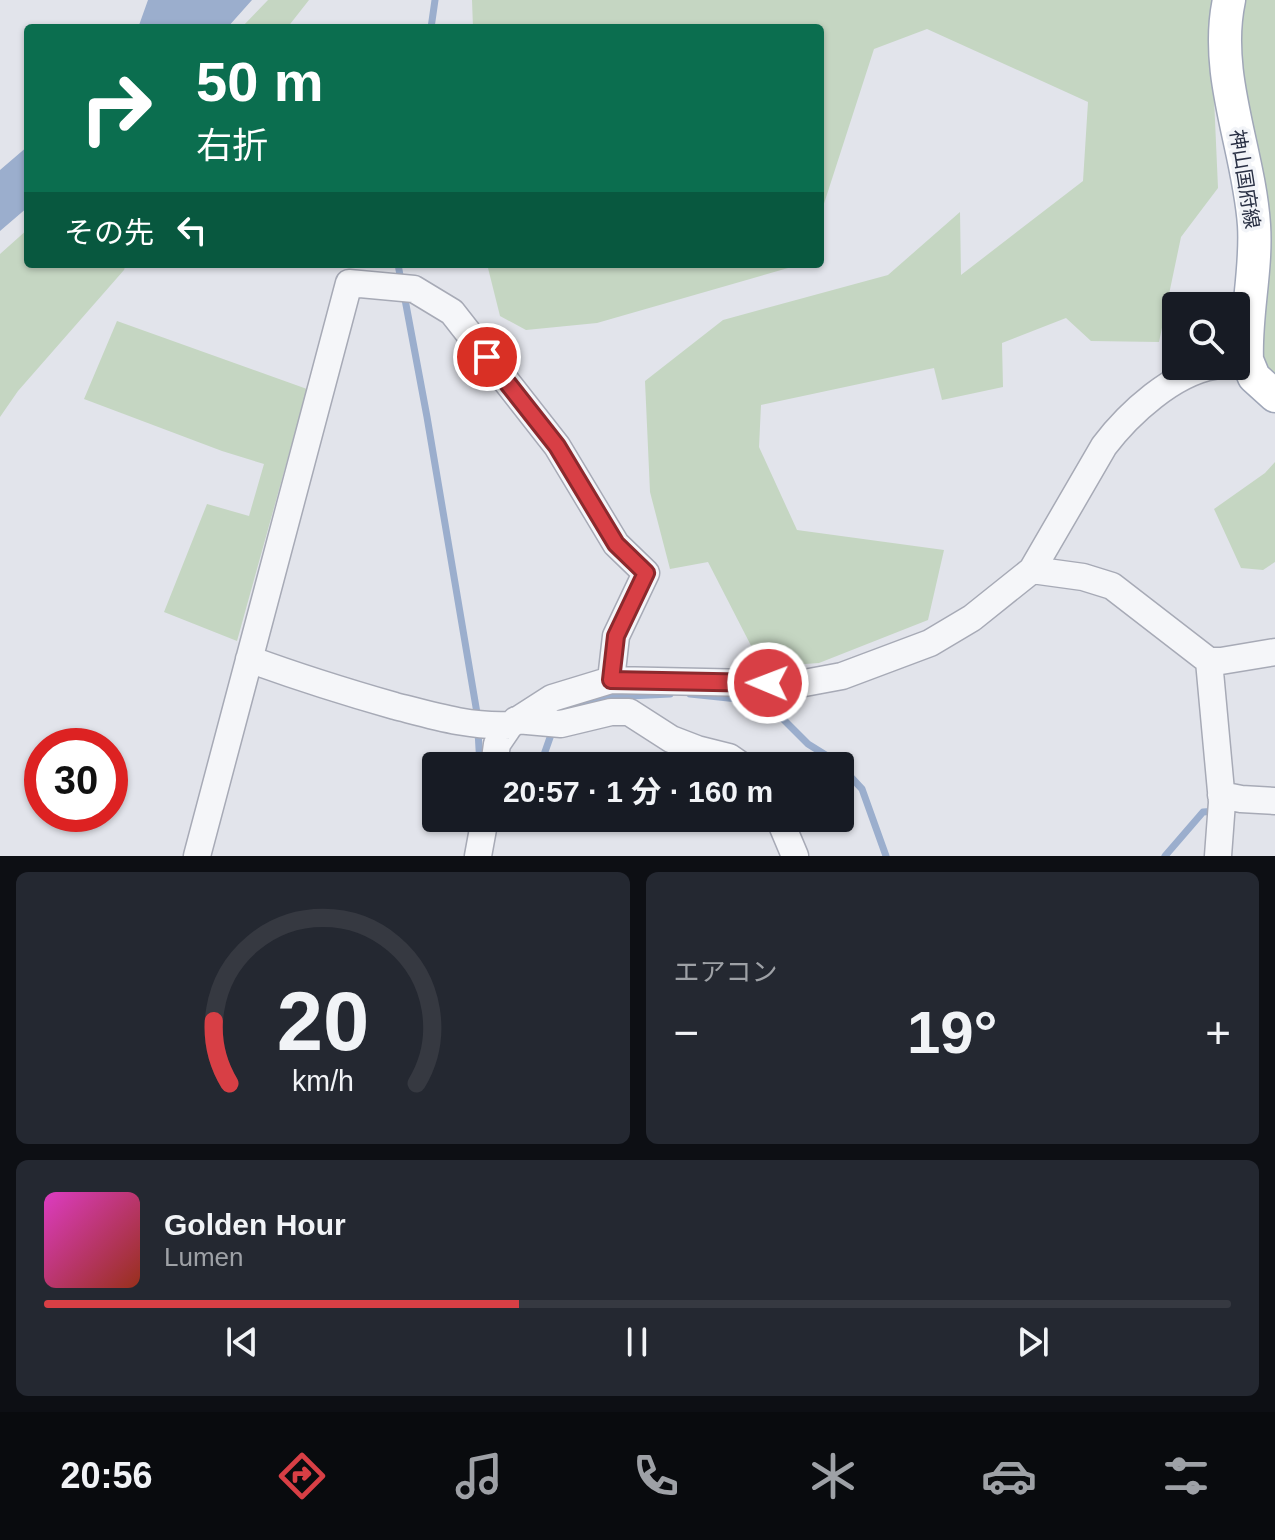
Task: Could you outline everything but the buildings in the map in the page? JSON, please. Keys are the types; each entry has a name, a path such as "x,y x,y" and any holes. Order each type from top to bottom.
{"main road":[{"name":"神山国府線","path":"1229,0 1224,54 1254,224 1248,292"},
{"name":"神山国府線","path":"1250,372 1275,396"}],"street":[{"path":"197,856 349,283 401,288 452,312 557,446 616,544 646,573 616,636 611,680"},
{"path":"496,724 552,698 611,680 799,684 842,676 930,643 972,618 1032,570 1118,427 1178,380"},
{"path":"1032,570 1083,577 1112,586 1209,661 1275,652"},
{"path":"249,659 324,686 496,724 553,722 629,712 671,739 709,752"},
{"path":"1209,661 1222,804 1218,856"},
{"path":"496,724 496,752"},
{"path":"1222,804 1241,799 1275,801"},
{"path":"478,856 482,832"},
{"path":"785,832 795,856"}],"green space":[{"path":"268,0 309,0 290,24 245,24"},
{"path":"472,0 1215,0 1211,30 1218,188 1181,237 1169,292 1162,292 1159,342 1091,341 1066,318 1002,343 1003,387 942,400 934,368 761,405 759,447 797,530 944,550 928,620 819,663 762,667 708,562 670,569 650,492 645,381 723,320 888,275 960,212 961,275 1083,181 1088,102 927,29 874,49 824,204 824,24 473,24"},
{"path":"1238,0 1275,0 1275,378 1261,365 1234,22"},
{"path":"24,233 24,268 125,268 18,391 0,417 0,254"},
{"path":"488,268 788,268 597,323 526,330 500,316"},
{"path":"117,321 307,389 237,641 164,612 207,504 249,516 264,464 84,399"},
{"path":"1275,462 1275,562 1263,570 1241,568 1214,509 1265,473"}],"water":[{"path":"148,0 252,0 231,24 139,24"},
{"path":"24,149 24,210 0,231 0,170"}],"waterway":[{"path":"432,24 435,0"},
{"path":"399,268 401,281"},
{"path":"404,294 478,719"},
{"path":"558,717 561,709 609,697 670,694"},
{"path":"690,694 766,702 808,744 837,762 862,789 886,856"},
{"path":"545,752 553,729"},
{"path":"478,731 479,752"},
{"path":"1165,856 1203,812 1217,811"}],"route":[{"path":"487,357 557,446 616,544 646,573 616,636 611,680 768,683"}]}
